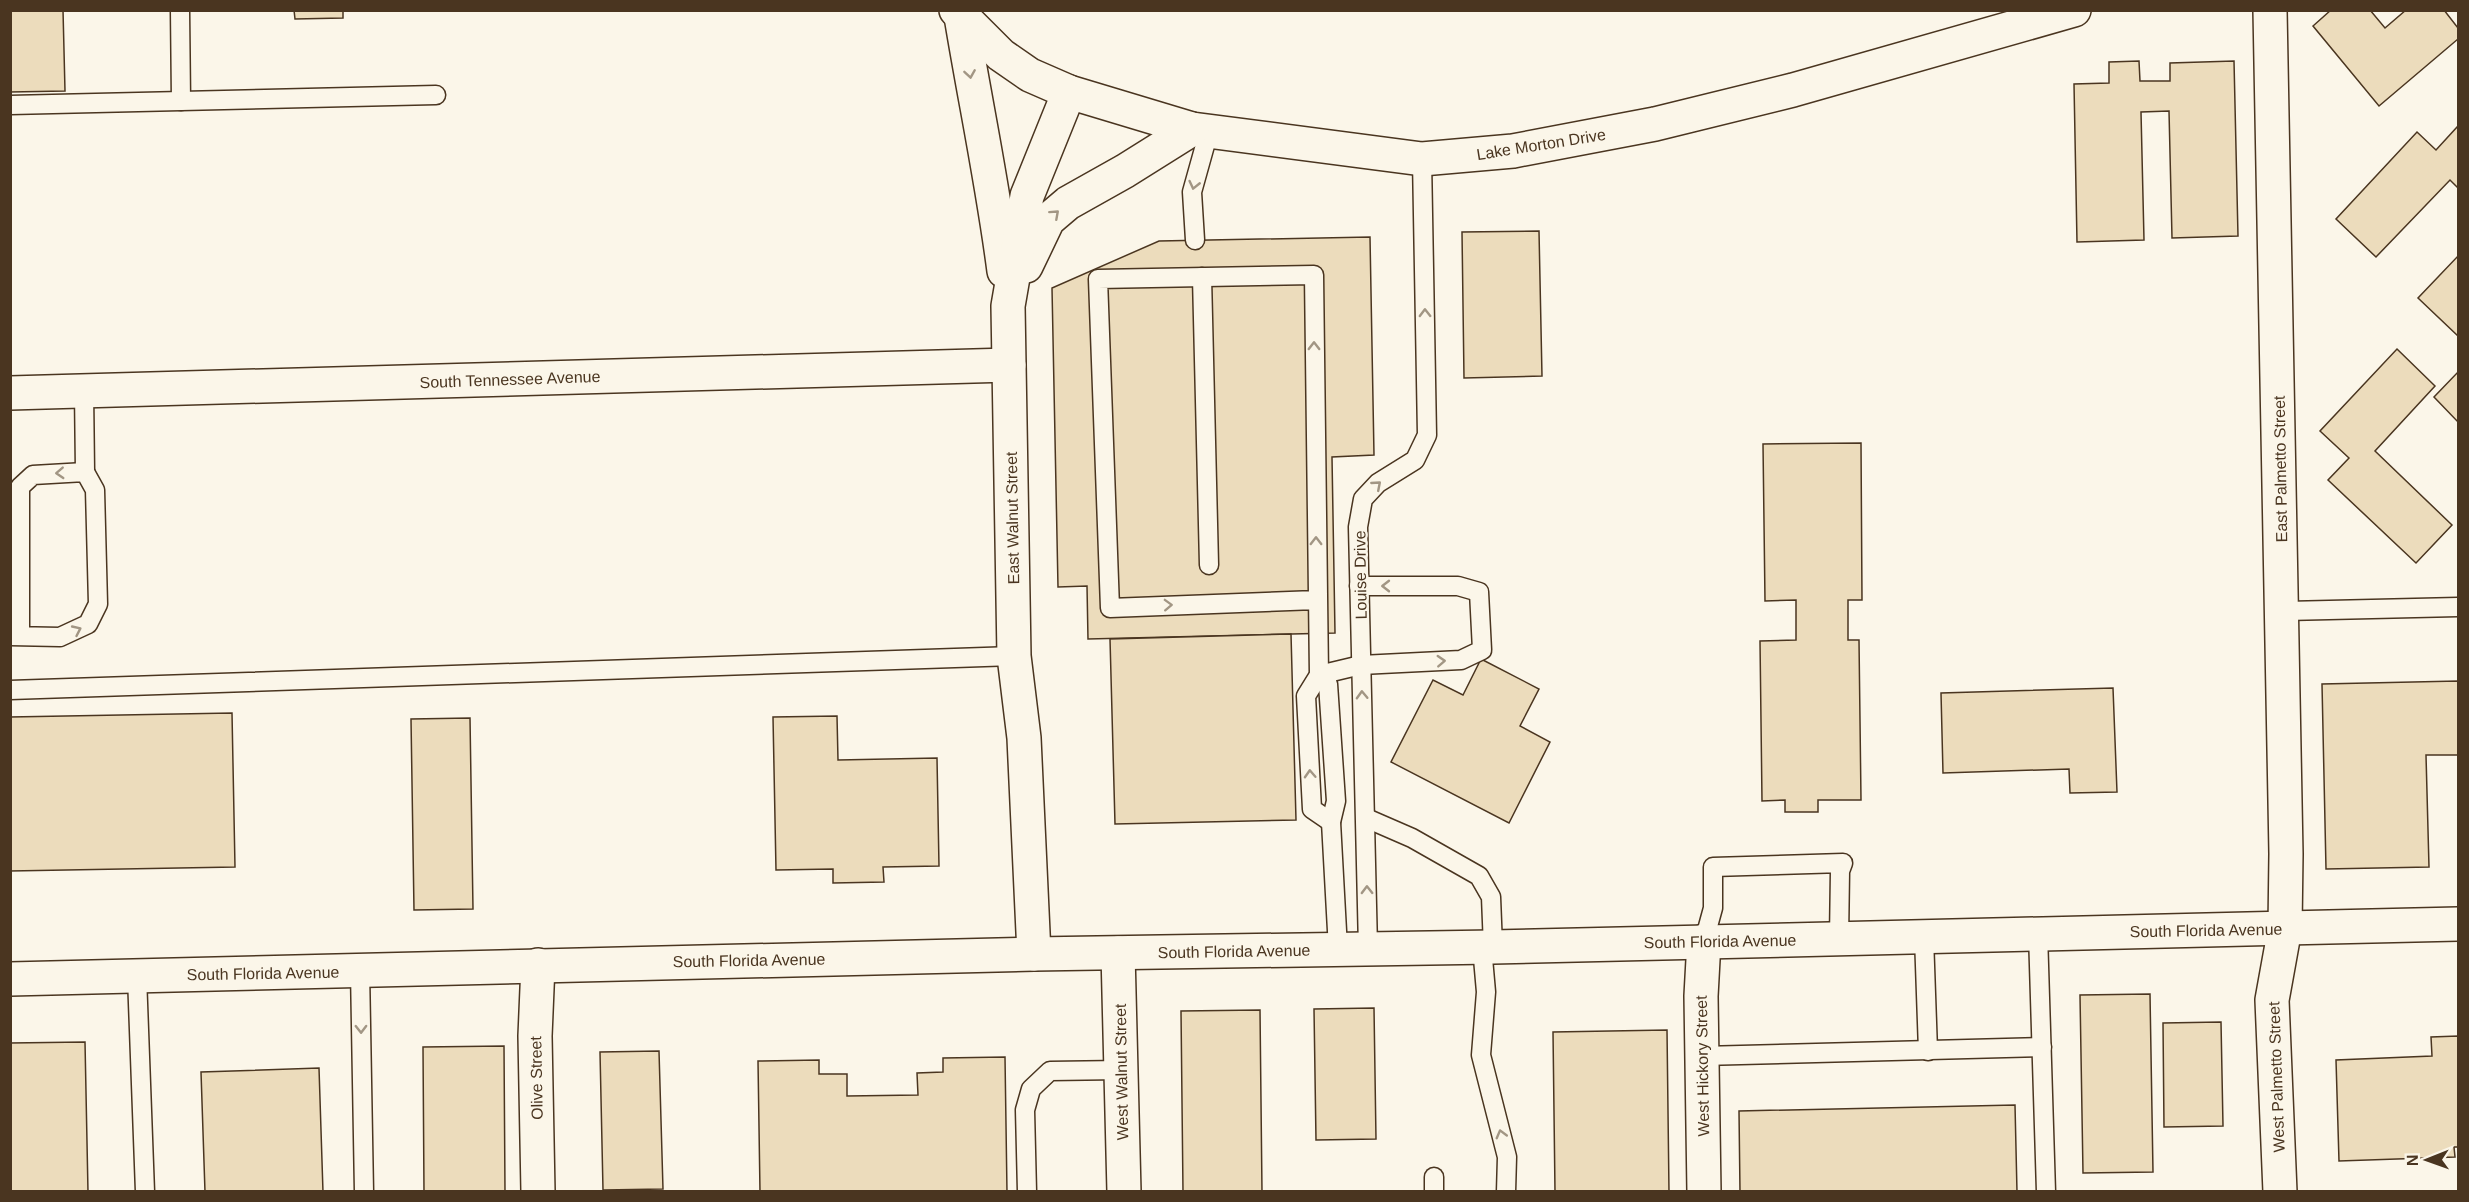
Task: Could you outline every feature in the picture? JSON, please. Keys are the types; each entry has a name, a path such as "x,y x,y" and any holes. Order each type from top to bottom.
{"street":[{"name":"Lake Morton Drive","path":"958,13 1001,55 1030,75 1069,92 1200,130 1422,159 1513,151 1655,124 1793,90 2074,10"},
{"name":"East Palmetto Street","path":"2270,10 2283,611 2285,928"},
{"path":"958,13 995,199 1009,302"},
{"name":"East Walnut Street","path":"1034,954 1024,738 1014,656 1009,302 1027,196 1069,92"},
{"path":"1009,302 1048,220 1068,202 1200,130"},
{"name":"South Tennessee Avenue","path":"10,393 1009,365"},
{"name":"South Florida Avenue","path":"10,979 538,965 1488,947 2458,924"},
{"name":"West Palmetto Street","path":"2280,1191 2272,1000 2285,928"},
{"name":"West Hickory Street","path":"1704,941 1702,1056 1704,1191"},
{"name":"West Walnut Street","path":"1118,953 1124,1191"},
{"name":"Olive Street","path":"538,965 535,1036 538,1191"}],"lane":[{"path":"180,10 181,101"},
{"path":"10,105 436,95"},
{"path":"1195,240 1192,192 1200,130"},
{"name":"Louise Drive","path":"1353,948 1366,819 1358,527 1363,499 1378,483 1415,460 1427,435 1422,159"},
{"path":"1316,600 1110,608 1098,279 1314,275 1316,600 1319,675 1306,696 1311,809 1331,822 1353,948"},
{"path":"1203,277 1209,565"},
{"path":"84,391 85,472 95,490 98,604 88,624 60,638 15,636 20,488 33,475 85,472"},
{"path":"1319,675 1361,665 1461,660 1482,650 1479,592 1458,586 1359,586"},
{"path":"2283,611 2458,607"},
{"path":"10,690 1014,656"},
{"path":"1366,819 1412,838 1479,876 1491,897 1480,1054 1507,1157 1506,1191"},
{"path":"1704,941 1713,908 1713,867 1843,863 1840,871 1839,939"},
{"path":"2038,933 2046,1191"},
{"path":"1924,937 1928,1051"},
{"path":"360,970 364,1191"},
{"path":"137,976 145,1191"},
{"path":"1702,1056 2042,1047"},
{"path":"1027,1191 1025,1110 1031,1089 1050,1071 1121,1070"}],"building":[{"path":"10,10 63,10 65,91 10,92"},
{"path":"294,10 343,10 343,18 295,19"},
{"path":"2331,10 2370,10 2385,28 2406,10 2444,10 2458,28 2458,39 2379,106 2313,26"},
{"path":"2139,61 2140,81 2170,81 2170,63 2234,61 2238,236 2172,238 2169,111 2141,112 2144,240 2077,242 2074,84 2109,83 2109,62"},
{"path":"2458,126 2458,188 2450,180 2376,257 2336,219 2417,132 2436,150"},
{"path":"1539,231 1542,376 1464,378 1462,232"},
{"path":"1370,237 1374,455 1332,457 1335,633 1088,639 1087,586 1058,587 1052,288 1159,241"},
{"path":"2458,256 2458,336 2418,298"},
{"path":"2397,349 2435,386 2375,451 2452,525 2416,563 2328,480 2349,458 2320,431"},
{"path":"2458,372 2458,422 2434,397"},
{"path":"1861,443 1862,600 1848,600 1848,640 1859,640 1861,800 1818,800 1818,812 1785,812 1785,800 1762,801 1760,641 1796,640 1796,600 1765,601 1763,444"},
{"path":"1291,634 1296,820 1115,824 1110,639"},
{"path":"1481,659 1539,689 1520,726 1550,742 1509,823 1391,762 1433,680 1463,695"},
{"path":"2458,681 2458,755 2426,755 2429,867 2326,869 2322,684"},
{"path":"2113,688 2117,792 2070,793 2069,769 1943,773 1941,693"},
{"path":"232,713 235,867 10,871 10,717"},
{"path":"837,716 838,760 937,758 939,866 883,867 884,882 833,883 833,869 776,870 773,717"},
{"path":"470,718 473,909 414,910 411,719"},
{"path":"2150,994 2153,1172 2083,1173 2080,995"},
{"path":"1374,1008 1376,1139 1316,1140 1314,1009"},
{"path":"1260,1010 1262,1192 1183,1192 1181,1011"},
{"path":"2221,1022 2223,1126 2164,1127 2163,1023"},
{"path":"1667,1030 1669,1192 1555,1192 1553,1032"},
{"path":"2458,1036 2458,1147 2454,1147 2455,1157 2339,1161 2336,1060 2432,1056 2431,1037"},
{"path":"85,1042 88,1192 10,1192 10,1043"},
{"path":"504,1046 505,1192 424,1192 423,1047"},
{"path":"659,1051 663,1189 603,1190 600,1052"},
{"path":"1005,1057 1007,1192 760,1192 758,1061 819,1060 819,1074 847,1074 847,1096 918,1095 917,1073 943,1072 943,1058"},
{"path":"319,1068 323,1192 205,1192 201,1072"},
{"path":"2015,1105 2017,1192 1740,1192 1739,1111"}]}
